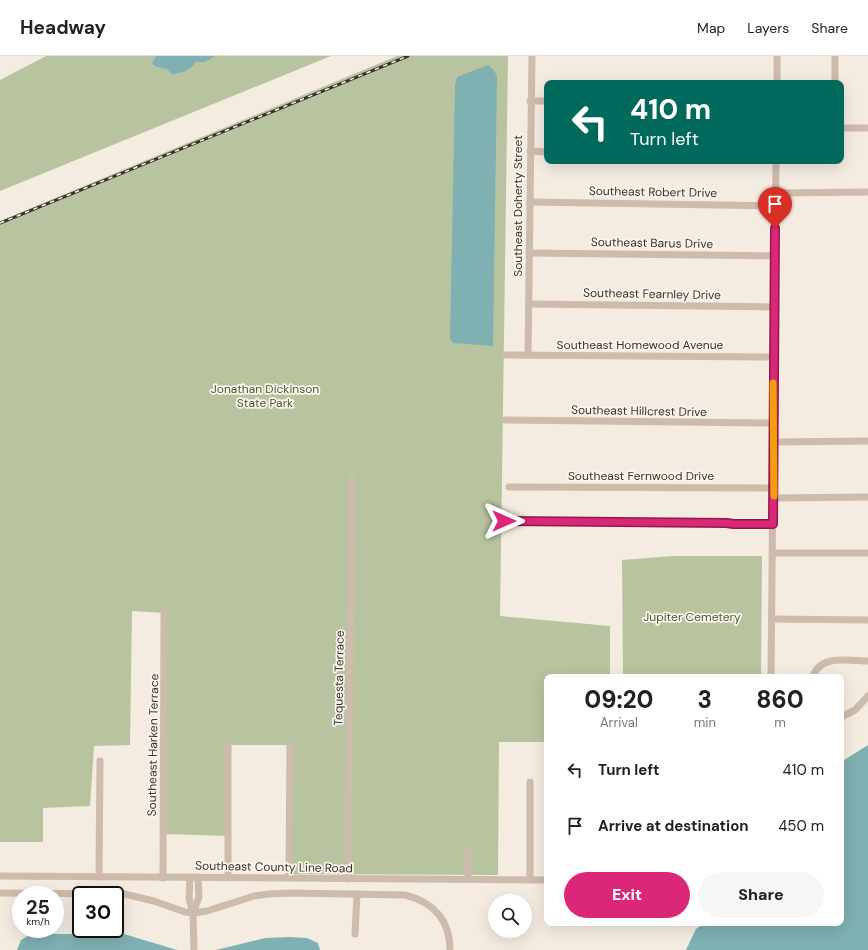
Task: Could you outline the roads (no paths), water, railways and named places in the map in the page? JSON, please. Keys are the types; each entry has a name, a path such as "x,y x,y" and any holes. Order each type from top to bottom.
{"street":[{"name":"Southeast Doherty Street","path":"528,356 530,101 532,56"},
{"path":"777,56 777,80"},
{"path":"835,56 835,80"},
{"path":"530,101 544,101"},
{"path":"844,128 868,128"},
{"path":"530,151 544,152"},
{"path":"771,674 774,498 773,423 776,164"},
{"path":"776,193 868,192"},
{"name":"Southeast Robert Drive","path":"530,202 776,206"},
{"name":"Southeast Barus Drive","path":"529,253 775,256"},
{"name":"Southeast Fearnley Drive","path":"529,304 775,307"},
{"name":"Southeast Homewood Avenue","path":"506,355 774,357"},
{"name":"Southeast Hillcrest Drive","path":"505,420 773,423"},
{"path":"773,442 868,441"},
{"name":"Tequesta Terrace","path":"348,879 352,478"},
{"name":"Southeast Fernwood Drive","path":"509,487 774,488"},
{"path":"774,498 868,497"},
{"path":"504,521 773,522"},
{"path":"773,553 868,553"},
{"name":"Southeast Harken Terrace","path":"163,878 164,613"},
{"path":"772,619 868,620"},
{"path":"815,674 819,666 828,661 868,661"},
{"path":"844,716 855,710 868,696"},
{"path":"289,877 290,745"},
{"path":"228,746 228,877"},
{"path":"99,877 100,762"},
{"path":"530,782 530,880"},
{"path":"467,853 468,879"},
{"name":"Southeast County Line Road","path":"0,876 544,880"},
{"path":"190,877 189,898 193,913 194,950"},
{"path":"193,913 199,897 198,877"},
{"path":"0,893 124,894 154,901 185,912 193,913 207,911 254,896 290,893 405,895 418,899 431,906 447,928 450,950"},
{"path":"355,934 357,894"}],"water":[{"path":"156,56 215,56 205,62 196,62 192,67 183,72 172,74 167,69 155,66 152,63"},
{"path":"488,65 494,70 497,77 493,346 453,343 450,338 455,86 457,77"},
{"path":"868,745 868,950 686,950 696,929 700,926 844,926 844,760"},
{"path":"64,934 72,934 72,938 124,938 124,934 177,950 17,950 21,940 24,938 64,938"},
{"path":"265,938 307,938 318,943 320,950 216,950"}],"railway":[{"path":"0,223 408,56"}],"park label":[{"name":"Jonathan Dickinson State Park","path":"265,396"},
{"name":"Jupiter Cemetery","path":"692,617"}]}
